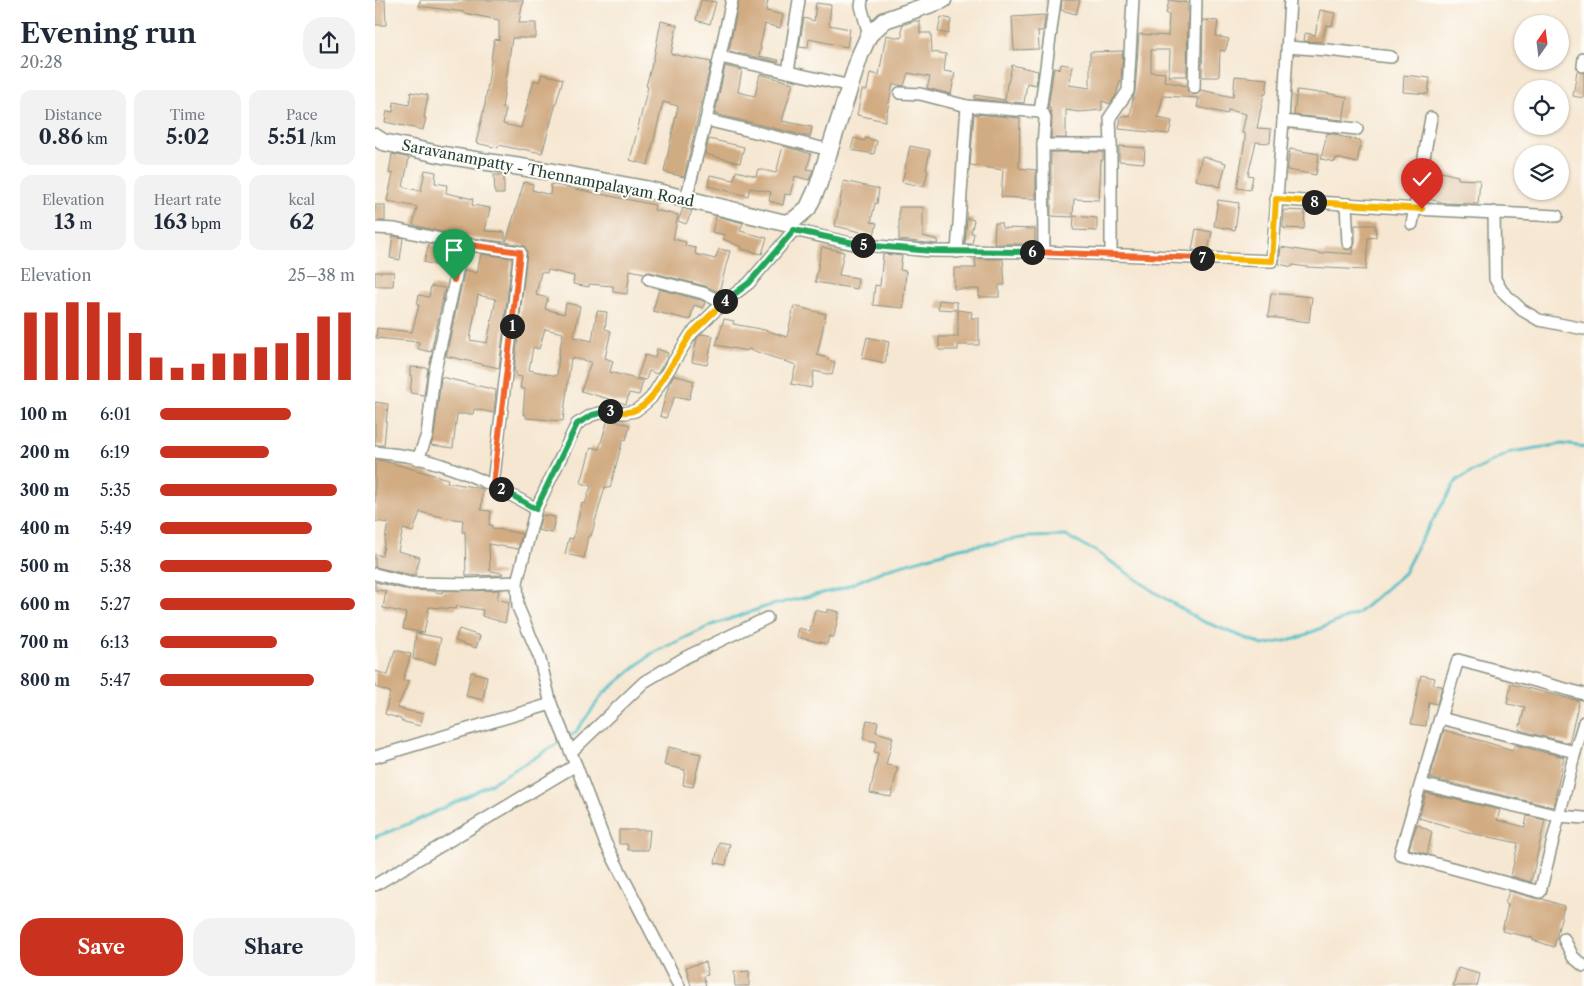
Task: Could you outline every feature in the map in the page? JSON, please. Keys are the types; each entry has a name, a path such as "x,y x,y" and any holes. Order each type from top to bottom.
{"main road":[{"path":"794,225 808,208 818,186 860,54 869,34 885,20 943,0"},
{"name":"Saravanampatty - Thennampalayam Road","path":"375,137 383,142 443,155 645,189 794,225"}],"street":[{"path":"686,199 706,120 732,0"},
{"path":"788,72 799,0"},
{"path":"862,0 861,6 869,34"},
{"path":"1040,112 1055,0"},
{"path":"1111,255 1110,117 1129,91 1133,0"},
{"path":"1194,88 1196,0"},
{"path":"679,986 605,842 576,765 558,724 539,656 518,607 517,582 536,509 577,424 592,415 608,410 625,413 635,411 651,398 691,334 723,303 749,283 794,225 854,244 932,251 1044,252 1272,261 1290,0"},
{"path":"1287,47 1391,58"},
{"path":"720,57 851,86"},
{"path":"900,93 920,94 967,106 1040,112 1044,115 1044,252"},
{"path":"957,252 967,106"},
{"path":"1412,224 1431,118"},
{"path":"706,120 830,150"},
{"path":"1283,121 1357,129"},
{"path":"1043,145 1111,145"},
{"path":"1276,199 1414,209 1557,216"},
{"path":"1345,204 1348,242"},
{"path":"1494,212 1495,279 1502,291 1521,310 1539,320 1584,329"},
{"path":"375,228 395,229 463,244 520,252 493,485"},
{"path":"418,459 427,435 434,375 463,244"},
{"path":"649,279 703,294 723,303"},
{"path":"375,452 418,459 456,471 493,485 536,509"},
{"path":"375,574 410,582 471,584 517,582"},
{"path":"570,752 644,682 686,658 767,618"},
{"path":"1584,694 1458,660 1400,854 1540,892 1584,722"},
{"path":"375,757 551,704"},
{"path":"1440,718 1575,752"},
{"path":"375,885 576,765"},
{"path":"1421,784 1559,816 1584,818"},
{"path":"1564,939 1573,957 1584,966"}],"building":[{"path":"375,0 385,0 386,25 375,25"},
{"path":"420,0 523,0 519,23 536,23 536,38 512,38 502,108 506,109 503,124 521,128 534,80 539,82 542,74 563,79 542,153 499,145 498,148 476,143 485,104 494,39 499,40 499,20 464,12 419,6"},
{"path":"701,0 716,2 710,24 696,20"},
{"path":"739,0 768,0 766,11 783,15 780,28 765,24 759,56 779,60 778,62 729,51"},
{"path":"1062,0 1080,0 1076,14 1061,10"},
{"path":"1169,0 1188,3 1187,76 1169,76 1170,50 1151,50 1151,72 1165,73 1164,81 1187,86 1188,92 1193,95 1198,94 1201,90 1233,97 1235,76 1268,79 1257,128 1271,129 1270,143 1256,142 1248,175 1253,176 1250,190 1237,188 1245,140 1245,134 1242,133 1246,114 1228,110 1227,114 1197,107 1199,98 1163,96 1158,118 1172,121 1169,134 1119,129 1121,116 1130,117 1135,92 1139,34 1168,36 1169,14 1166,14"},
{"path":"816,3 831,5 829,25 850,29 847,47 809,39 808,48 799,47 804,18 814,21"},
{"path":"1320,10 1335,13 1332,26 1326,25 1322,42 1304,41 1305,33 1315,35"},
{"path":"1045,15 1043,31 1038,31 1039,49 1014,50 1012,17"},
{"path":"941,17 951,19 948,34 938,32"},
{"path":"1203,20 1218,21 1216,36 1229,39 1225,51 1220,50 1219,77 1202,77"},
{"path":"661,21 677,25 671,54 711,62 684,177 664,172 678,106 663,102 648,165 630,160 648,87 646,86"},
{"path":"920,21 920,33 931,33 932,52 946,54 944,71 955,73 951,94 927,88 930,77 908,73 904,86 893,84 885,121 857,115 862,90 867,90 870,73 879,75 886,35 902,38 902,25"},
{"path":"1123,51 1121,79 1116,95 1110,104 1102,101 1102,110 1079,112 1066,110 1066,138 1051,138 1052,117 1050,108 1048,108 1054,67 1060,69 1061,64 1073,66 1069,85 1090,88 1090,52"},
{"path":"1012,65 1038,71 1036,85 1027,83 1024,103 974,99 975,95 1005,100"},
{"path":"725,66 742,70 738,92 755,96 760,74 793,83 782,121 812,127 810,137 715,114"},
{"path":"1577,71 1584,73 1584,98 1573,96"},
{"path":"1404,75 1430,78 1428,94 1403,92"},
{"path":"1297,90 1347,97 1343,120 1294,115"},
{"path":"411,92 428,95 423,130 385,122 387,111 393,112 394,102 409,105"},
{"path":"974,114 1020,118 1019,168 1036,170 1036,199 1001,197 1003,170 970,165"},
{"path":"1327,133 1361,141 1357,163 1336,158 1335,162 1321,159"},
{"path":"854,138 865,141 865,138 877,141 874,154 851,150"},
{"path":"709,139 744,147 740,163 705,154"},
{"path":"783,146 811,154 807,169 813,170 809,180 795,176 790,195 785,194 783,205 769,201 771,192 750,188 748,196 708,186 710,175 734,180 736,171 756,176 758,169 776,173"},
{"path":"910,146 930,150 924,187 902,182"},
{"path":"1119,146 1145,148 1144,163 1119,161"},
{"path":"1290,149 1319,154 1316,175 1287,170"},
{"path":"1051,152 1103,152 1099,200 1074,199 1073,217 1051,216"},
{"path":"392,154 409,158 403,187 421,191 425,170 436,172 435,183 447,185 446,193 473,199 472,205 490,208 485,231 505,232 505,242 464,237 413,225 417,207 387,201 393,174 389,173"},
{"path":"1202,156 1226,163 1220,187 1196,180"},
{"path":"1432,170 1458,176 1458,179 1480,180 1478,204 1446,203 1428,199"},
{"path":"494,175 504,175 504,194 495,194"},
{"path":"844,181 879,189 877,204 875,203 871,222 877,223 874,235 835,226"},
{"path":"524,182 533,184 532,190 550,195 551,184 655,205 654,210 678,215 673,239 686,242 685,246 696,248 695,254 715,259 719,249 730,251 719,292 705,286 650,272 644,273 630,270 627,294 613,292 613,286 589,284 589,287 573,284 574,276 548,270 547,273 541,272 536,295 548,298 545,309 564,314 566,303 580,306 574,337 592,341 597,311 607,312 605,329 611,331 605,358 613,361 610,372 643,381 639,395 629,393 626,404 581,391 591,362 571,358 563,421 526,418 526,415 523,414 525,389 520,388 522,377 516,376 514,371 527,252 524,246 506,242","holes":["545,329 563,333 557,376 529,370 533,347 539,349"]},
{"path":"1218,200 1239,203 1235,230 1214,226"},
{"path":"375,205 385,205 385,221 375,221"},
{"path":"899,207 923,207 923,236 938,240 937,244 899,240"},
{"path":"683,208 692,211 686,224 678,221"},
{"path":"1284,210 1305,211 1304,229 1283,228"},
{"path":"716,216 743,223 740,231 767,238 762,254 741,249 742,247 723,239 725,235 712,232"},
{"path":"1074,216 1097,218 1097,231 1073,230"},
{"path":"967,218 974,220 971,233 974,233 972,244 965,244"},
{"path":"995,223 1001,223 1002,228 1035,229 1035,244 994,244"},
{"path":"1355,225 1375,225 1376,237 1368,238 1366,270 1293,265 1292,267 1279,264 1281,247 1324,254 1324,252 1353,254"},
{"path":"1196,229 1212,232 1208,251 1192,250"},
{"path":"393,236 403,238 400,260 390,258"},
{"path":"429,244 443,247 438,266 424,262"},
{"path":"822,247 844,252 839,275 858,278 857,289 815,282"},
{"path":"481,254 512,258 499,368 446,356 465,270 477,273","holes":["478,295 496,299 487,343 470,340"]},
{"path":"883,254 902,256 900,270 906,271 903,308 873,305 875,285 880,286"},
{"path":"975,259 1003,259 1005,285 999,285 999,297 979,297 979,289 954,289 954,268 976,268"},
{"path":"375,272 394,272 393,286 375,286"},
{"path":"431,286 445,288 431,352 418,349 419,342 376,338 377,328 412,332 419,305 417,305 419,295 429,297"},
{"path":"659,289 705,302 703,308 694,305 690,320 653,311"},
{"path":"1271,293 1312,297 1309,322 1268,317"},
{"path":"939,300 957,302 957,310 938,309"},
{"path":"794,306 826,314 817,355 835,362 832,375 814,371 811,388 791,384 796,365 748,349 747,351 716,345 724,319 734,321 733,324 765,330 787,337"},
{"path":"958,310 972,312 971,318 979,318 979,345 958,345 958,350 939,350 939,337 958,337"},
{"path":"702,334 713,336 707,365 692,362 697,338"},
{"path":"867,337 889,342 885,363 862,358"},
{"path":"657,349 668,353 657,374 649,371 646,380 637,378 645,355 655,358"},
{"path":"410,367 428,368 424,395 410,393 412,376 410,376"},
{"path":"674,375 694,381 689,399 675,396 666,418 660,416 669,384"},
{"path":"441,377 496,390 494,413 474,409 473,414 457,414 453,448 431,445 434,436"},
{"path":"375,402 388,404 384,445 375,445"},
{"path":"608,419 630,425 626,440 623,439 610,488 605,487 591,536 588,536 584,558 565,554 569,538 573,539 582,503 585,504 591,486 581,483 591,447 599,449"},
{"path":"375,460 448,479 447,482 483,489 481,510 491,511 489,525 492,525 492,528 522,534 518,549 489,544 490,571 503,573 502,575 466,576 465,532 462,532 463,520 420,512 413,532 403,529 398,551 420,557 415,576 375,567 375,554 382,556 388,523 375,521"},
{"path":"542,515 555,517 552,533 538,530"},
{"path":"375,582 408,590 442,593 442,591 499,590 497,599 509,602 505,623 482,616 483,610 457,606 456,609 429,607 424,633 403,629 406,613 383,608 386,591 375,590"},
{"path":"827,609 839,612 834,637 829,636 827,644 797,637 799,628 810,631 815,610 827,613"},
{"path":"459,629 480,636 476,648 455,641"},
{"path":"416,633 441,638 435,664 413,659"},
{"path":"395,650 411,654 403,680 409,681 397,708 423,714 420,726 385,714 390,692 375,687 375,671 388,675"},
{"path":"471,672 487,676 483,700 466,696"},
{"path":"1421,675 1435,678 1433,685 1442,686 1437,704 1429,702 1426,726 1411,724"},
{"path":"1511,684 1579,701 1569,743 1519,730 1525,707 1507,704"},
{"path":"867,720 878,722 876,732 893,737 886,765 898,767 891,797 870,793 878,753 874,752 877,742 863,739"},
{"path":"1444,730 1513,750 1515,745 1564,757 1553,807 1430,778"},
{"path":"668,747 701,754 693,787 683,785 685,770 664,765"},
{"path":"1426,793 1500,810 1497,820 1525,827 1527,816 1545,820 1531,882 1511,876 1518,843 1475,834 1419,818"},
{"path":"1417,824 1432,832 1427,854 1409,849"},
{"path":"619,830 650,830 648,850 628,850 627,844 619,844"},
{"path":"719,842 730,844 726,865 715,863"},
{"path":"1509,891 1564,906 1554,947 1533,940 1533,938 1502,931 1508,905 1505,904"},
{"path":"705,962 708,975 703,976 706,986 691,986 686,967"},
{"path":"1458,968 1480,974 1477,986 1453,986"},
{"path":"749,971 749,986 735,986 734,972"}],"waterway":[{"path":"568,737 575,733 603,694 651,654 712,625 768,606 840,589 887,569 960,548 1028,537 1066,536 1097,552 1156,593 1200,620 1263,645 1295,639 1358,613 1404,573 1418,545 1457,480 1511,452 1563,444 1584,447"},
{"path":"375,837 400,828 472,794 563,740"}],"route":[{"path":"454,280 463,244 520,252 493,485 536,509 577,424 592,415 608,410 625,413 635,411 651,398 691,334 723,303 749,283 794,230 854,244 932,251 1044,252 1272,261 1276,199 1422,209"}]}
